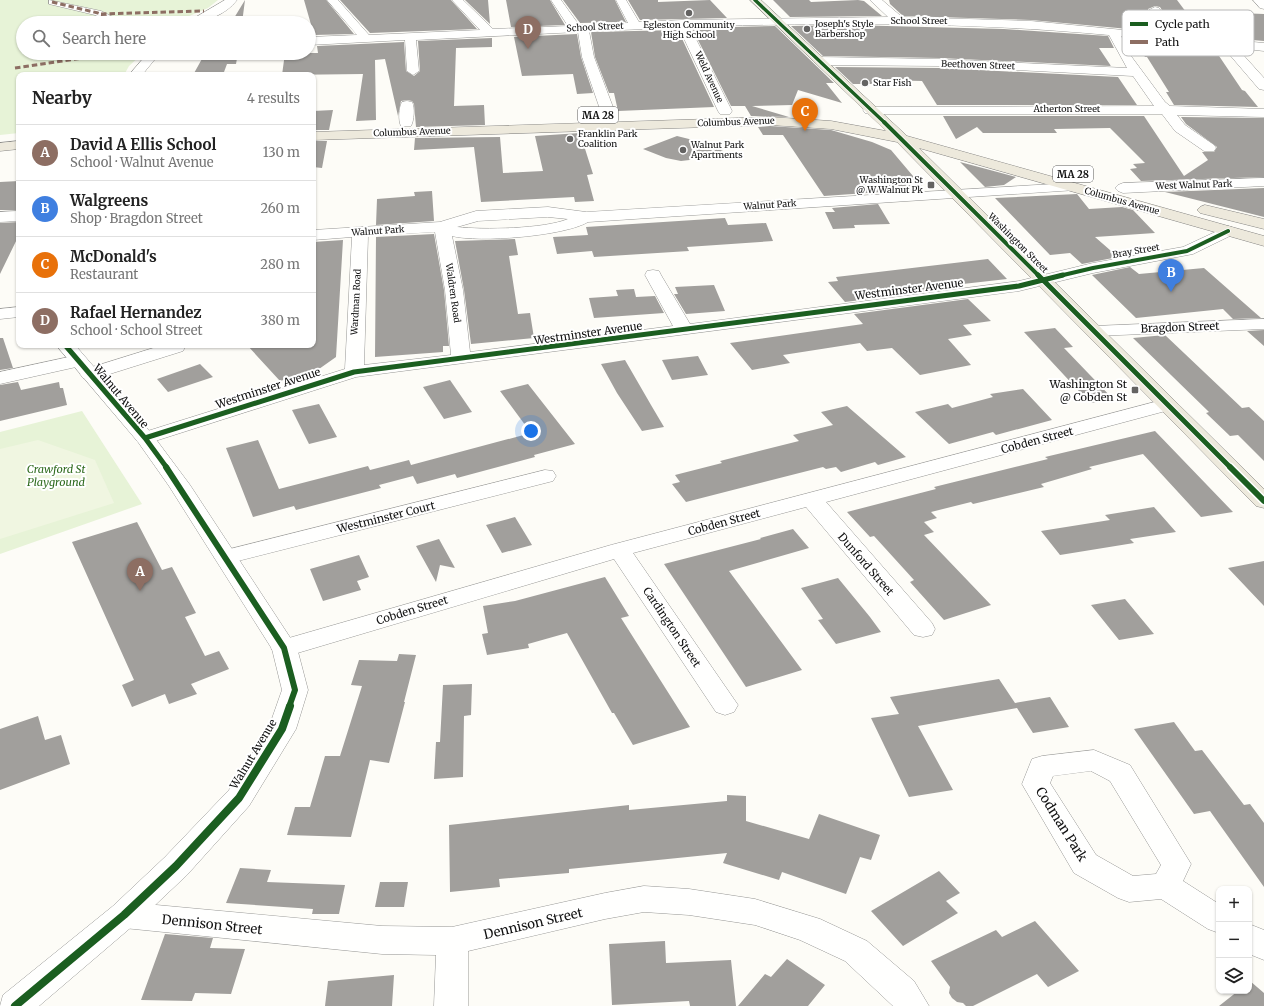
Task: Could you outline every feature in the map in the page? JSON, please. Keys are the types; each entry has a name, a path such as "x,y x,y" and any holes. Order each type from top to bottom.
{"main road":[{"path":"755,0 819,61 864,113"},
{"name":"Columbus Avenue","path":"316,127 724,110 822,111"},
{"name":"Columbus Avenue","path":"864,113 883,122 1123,188 1264,224"},
{"name":"Columbus Avenue","path":"316,136 774,121 825,125 903,140 1264,241"},
{"name":"Washington Street","path":"883,122 903,140 1043,281 1095,331 1166,405 1264,501"},
{"path":"0,140 16,139"},
{"path":"0,147 16,145"},
{"path":"0,151 16,151"}],"street":[{"path":"206,16 224,7 232,0"},
{"path":"332,0 366,39"},
{"path":"457,0 490,33"},
{"path":"556,0 579,28 588,57 610,115"},
{"path":"621,0 635,25"},
{"path":"875,0 899,20"},
{"path":"1258,0 1264,6"},
{"path":"52,2 86,9 103,16"},
{"name":"School Street","path":"316,41 682,23 899,20 1016,23 1122,33"},
{"name":"Weld Avenue","path":"682,23 724,110"},
{"path":"393,25 408,37 413,54 413,71"},
{"path":"1113,32 1122,50"},
{"name":"School Street","path":"1254,46 1264,47"},
{"path":"1125,56 1160,105 1166,110 1180,128 1209,148"},
{"path":"1238,56 1264,86"},
{"path":"138,72 148,60"},
{"name":"Beethoven Street","path":"819,61 862,61 1137,72"},
{"path":"406,123 407,104"},
{"name":"Atherton Street","path":"864,113 1166,110 1264,113"},
{"name":"West Walnut Park","path":"1123,188 1264,182"},
{"path":"955,193 1071,187"},
{"name":"Walnut Park","path":"316,235 442,227 455,232 480,234 550,229 565,226 586,217 955,193"},
{"path":"0,218 16,216"},
{"name":"Waldren Road","path":"442,227 454,290 461,359"},
{"name":"Bray Street","path":"1043,281 1093,268 1187,251 1228,231"},
{"name":"Wardman Road","path":"354,372 360,232"},
{"path":"654,275 684,330"},
{"name":"Westminster Avenue","path":"144,438 354,372 1019,286 1043,281"},
{"path":"0,314 16,312"},
{"name":"Bragdon Street","path":"1095,331 1264,324"},
{"path":"0,378 78,360 168,348"},
{"name":"Walnut Avenue","path":"15,1006 124,914 176,866 239,798 282,729 295,690 284,648 180,485 144,438 78,360"},
{"name":"Cobden Street","path":"284,648 619,550 811,499 920,472 1166,405"},
{"name":"Westminster Court","path":"226,557 545,476"},
{"name":"Dunford Street","path":"811,499 923,629"},
{"name":"Cardington Street","path":"619,550 725,705"},
{"name":"Codman Park","path":"1094,760 1120,773 1176,864 1166,886 1129,889 1085,864 1036,784 1042,767 1094,760"},
{"path":"1166,886 1216,918"},
{"name":"Dennison Street","path":"124,914 382,940 452,941 605,906 644,899 689,902 755,912 809,929 856,951 902,991 912,1006"},
{"path":"1252,940 1264,946"},
{"path":"452,941 452,1006"}],"green space":[{"path":"0,0 218,0 208,8 189,16 16,16 16,60 135,60 129,66 126,72 16,72 16,133 0,135"},
{"name":"Crawford St Playground","path":"82,411 142,504 0,554 0,432"},
{"path":"38,440 95,460 114,503 0,539 0,449"}],"building":[{"path":"245,0 243,16 235,16"},
{"path":"304,0 326,0 354,34 316,35 316,16 309,16"},
{"path":"340,0 451,0 477,29 370,33"},
{"path":"465,0 488,0 490,24"},
{"path":"506,0 550,0 565,25 511,27"},
{"path":"563,0 615,0 626,22 580,23"},
{"path":"628,0 658,0 658,2 710,0 727,18 640,20"},
{"path":"773,0 809,0 811,2 858,0 864,1 882,16 790,17"},
{"path":"889,0 1177,0 1184,10 1162,10 1160,7 1155,6 1148,10 1122,10 1122,28 1031,20 903,16 890,4"},
{"path":"1254,14 1264,14 1264,41 1254,40"},
{"path":"847,25 1004,29 1108,36 1114,48 1099,48 1111,66 939,58 823,56 791,26"},
{"path":"775,26 834,83 826,83 842,103 798,90 792,105 752,106 789,117 751,116 745,106 731,106 692,28"},
{"path":"678,30 714,107 618,111 614,93 609,93 595,57 591,32"},
{"path":"577,34 581,57 593,93 577,94 573,74 522,76 514,37"},
{"path":"492,38 492,47 456,48 454,106 484,105 485,125 416,127 414,104 412,101 407,100 401,101 398,116 385,59 375,60 376,120 356,121 363,74 316,75 316,72 282,72 284,60 316,60 316,53 318,53 317,46 404,42 406,71 414,76 420,71 418,41"},
{"path":"1219,56 1242,90 1245,91 1258,107 1174,105 1166,92 1169,92 1147,57 1145,57"},
{"path":"201,60 237,60 236,64 227,64 224,72 195,72"},
{"path":"835,67 939,68 1118,77 1137,105 937,105 922,81 882,80 883,84 853,84"},
{"path":"333,110 329,130 316,130 316,111"},
{"path":"943,116 1144,116 1184,176 1208,160 1202,152 1214,152 1217,147 1186,124 1181,117 1264,118 1264,177 1141,181 1130,169 1137,168 1133,164 1145,163 1110,128 1054,129 1057,133 983,133 977,127 956,139"},
{"path":"770,126 831,130 872,142 891,150 924,189 824,196 783,135 763,135 758,127"},
{"path":"580,133 593,174 587,175 594,201 575,202 574,197 481,202 474,147 414,150 415,138 500,137 503,173 543,171 535,136"},
{"name":"Walnut Park Apartments","path":"677,136 701,142 723,151 698,159 681,161 666,158 643,149"},
{"path":"316,141 327,141 322,168 316,167"},
{"path":"960,162 1016,177 1004,185 985,187"},
{"path":"16,181 16,210 0,210 0,182"},
{"path":"1264,188 1264,217 1165,192"},
{"path":"432,191 434,221 376,225 377,199 415,196 414,192"},
{"path":"1077,194 1089,209 1122,207 1133,210 1155,233 1095,237 1118,257 1082,264 1070,253 1050,255 995,198"},
{"path":"878,204 890,224 854,225 855,228 833,229 825,212 835,212 832,208"},
{"path":"725,218 728,225 766,223 773,241 687,247 689,251 594,257 592,251 557,254 553,237 588,235 586,227"},
{"path":"16,222 16,241 0,274 0,223"},
{"path":"434,234 444,290 449,346 443,346 443,352 375,357 376,237"},
{"path":"515,239 518,255 509,256 518,314 530,313 534,338 471,344 464,290 455,241"},
{"path":"343,240 336,357 319,369 280,381 250,348 316,348 316,242"},
{"path":"988,259 1007,279 954,285 956,288 845,302 828,282 838,281 836,277"},
{"path":"1130,267 1139,274 1204,268 1261,318 1233,319 1223,309 1136,318 1092,275"},
{"path":"714,285 725,311 686,314 674,294 678,294 675,287"},
{"path":"634,289 636,297 655,296 664,313 594,318 589,298 618,296 616,290"},
{"path":"968,299 991,321 963,325 972,335 948,339 971,365 920,375 892,348 867,351 860,343 783,355 790,363 752,370 730,343 863,324 854,314"},
{"path":"1055,328 1073,347 1064,348 1114,400 1090,403 1024,332"},
{"path":"1264,330 1264,346 1247,331"},
{"path":"1165,335 1242,408 1249,407 1264,421 1264,461 1238,435 1230,436 1206,413 1209,412 1133,338"},
{"path":"0,338 3,338 13,368 0,370"},
{"path":"698,356 708,375 672,380 662,360"},
{"path":"625,360 664,427 642,431 617,393 601,364"},
{"path":"200,364 213,377 168,392 157,379"},
{"path":"450,380 472,412 444,419 423,387"},
{"path":"18,382 21,390 59,382 60,388 63,388 67,405 0,421 0,385"},
{"path":"528,384 575,444 534,455 535,457 457,478 455,474 417,484 413,476 379,485 381,488 296,510 294,506 253,517 226,448 258,440 279,489 368,466 370,470 409,460 411,465 531,433 500,391"},
{"path":"1023,389 1052,420 996,435 993,432 949,444 915,412 948,404 952,408 993,397 990,394"},
{"path":"319,404 337,437 309,444 292,410"},
{"path":"847,406 906,457 878,465 875,462 841,472 836,467 826,469 823,467 686,502 672,484 680,482 675,475 722,463 720,461 799,441 793,435 833,425 821,412"},
{"path":"1155,431 1233,512 1201,517 1143,454 1089,467 1092,469 1041,484 1044,487 973,504 971,502 931,512 937,518 924,522 934,532 924,535 991,605 944,620 910,582 914,580 874,536 870,537 847,512 936,489 934,487 1048,459 1045,457"},
{"path":"1154,507 1176,532 1130,539 1134,543 1060,555 1041,531 1110,520 1105,515"},
{"path":"515,517 532,545 502,553 486,525"},
{"path":"137,522 162,570 172,567 196,613 185,617 205,656 219,651 229,669 191,684 197,694 169,704 165,694 132,707 122,685 134,680 72,542"},
{"path":"793,529 809,548 729,571 802,670 746,687 664,564 761,539 760,538"},
{"path":"439,539 455,568 440,565 436,582 416,546"},
{"path":"359,555 369,577 357,581 361,590 323,601 310,569"},
{"path":"1264,561 1264,606 1228,568"},
{"path":"605,577 629,616 621,618 690,727 633,745 614,713 612,713 567,633 528,644 529,648 487,655 482,634 488,633 483,606 515,601"},
{"path":"838,578 881,632 836,644 818,620 823,619 801,588"},
{"path":"1125,599 1154,634 1119,640 1091,605"},
{"path":"399,654 416,655 389,763 370,760 351,837 287,835 295,807 310,807 325,756 340,756 362,686 351,685 359,660 397,661"},
{"path":"999,679 1015,703 1050,697 1069,727 1033,733 1017,708 918,726 953,790 909,797 871,718 899,714 890,697"},
{"path":"472,684 471,715 464,716 463,777 434,779 436,742 440,742 443,685"},
{"path":"38,716 45,740 61,735 70,764 0,790 0,729"},
{"path":"1174,722 1195,751 1202,750 1244,805 1250,804 1264,823 1264,887 1210,811 1194,814 1134,729"},
{"path":"727,795 746,796 746,821 809,839 819,814 880,835 871,860 860,857 846,894 782,872 779,880 723,863 727,853 569,869 569,873 499,879 500,887 450,892 449,825 629,805 629,810 727,801"},
{"path":"240,868 271,870 267,882 345,885 339,914 312,914 313,909 226,903"},
{"path":"939,871 960,893 946,901 958,913 903,946 871,911"},
{"path":"380,882 408,882 404,907 375,907"},
{"path":"1035,921 1079,971 1048,987 1037,974 973,1006 966,1006 952,998 949,993 950,987 931,961 996,930 1002,937"},
{"path":"165,934 213,938 210,948 245,949 231,994 195,993 192,1001 141,1000"},
{"path":"665,941 666,963 731,960 736,1006 690,1006 689,1001 612,1005 609,944"},
{"path":"787,959 825,985 808,1006 738,1006 765,974 771,977"},
{"path":"394,975 392,1006 325,1006 328,981"},
{"path":"1252,983 1264,993 1264,1006 1219,1006 1234,994 1252,994"}],"marked path":[{"path":"52,2 98,13 105,16"},
{"path":"101,14 204,11"},
{"path":"15,68 69,60"}],"cycle path":[{"path":"755,0 913,150 1264,501"},
{"path":"145,438 354,372 1019,286 1093,268 1187,251 1228,231"},
{"path":"15,1006 124,915 176,866 239,798 282,729 295,690 284,648 179,485 145,438 68,348"}],"place":[{"name":"Egleston Community High School","path":"689,13"},
{"name":"Joseph's Style Barbershop","path":"807,29"},
{"name":"Rafael Hernandez","path":"528,49"},
{"name":"Star Fish","path":"865,83"},
{"name":"McDonald's","path":"805,131"},
{"name":"Franklin Park Coalition","path":"570,139"},
{"name":"Walnut Park Apartments","path":"683,150"},
{"name":"Washington St @ W Walnut Pk","path":"931,185"},
{"name":"Walgreens","path":"1171,292"},
{"name":"Washington St @ Cobden St","path":"1135,390"},
{"name":"David A Ellis School","path":"140,591"}]}
